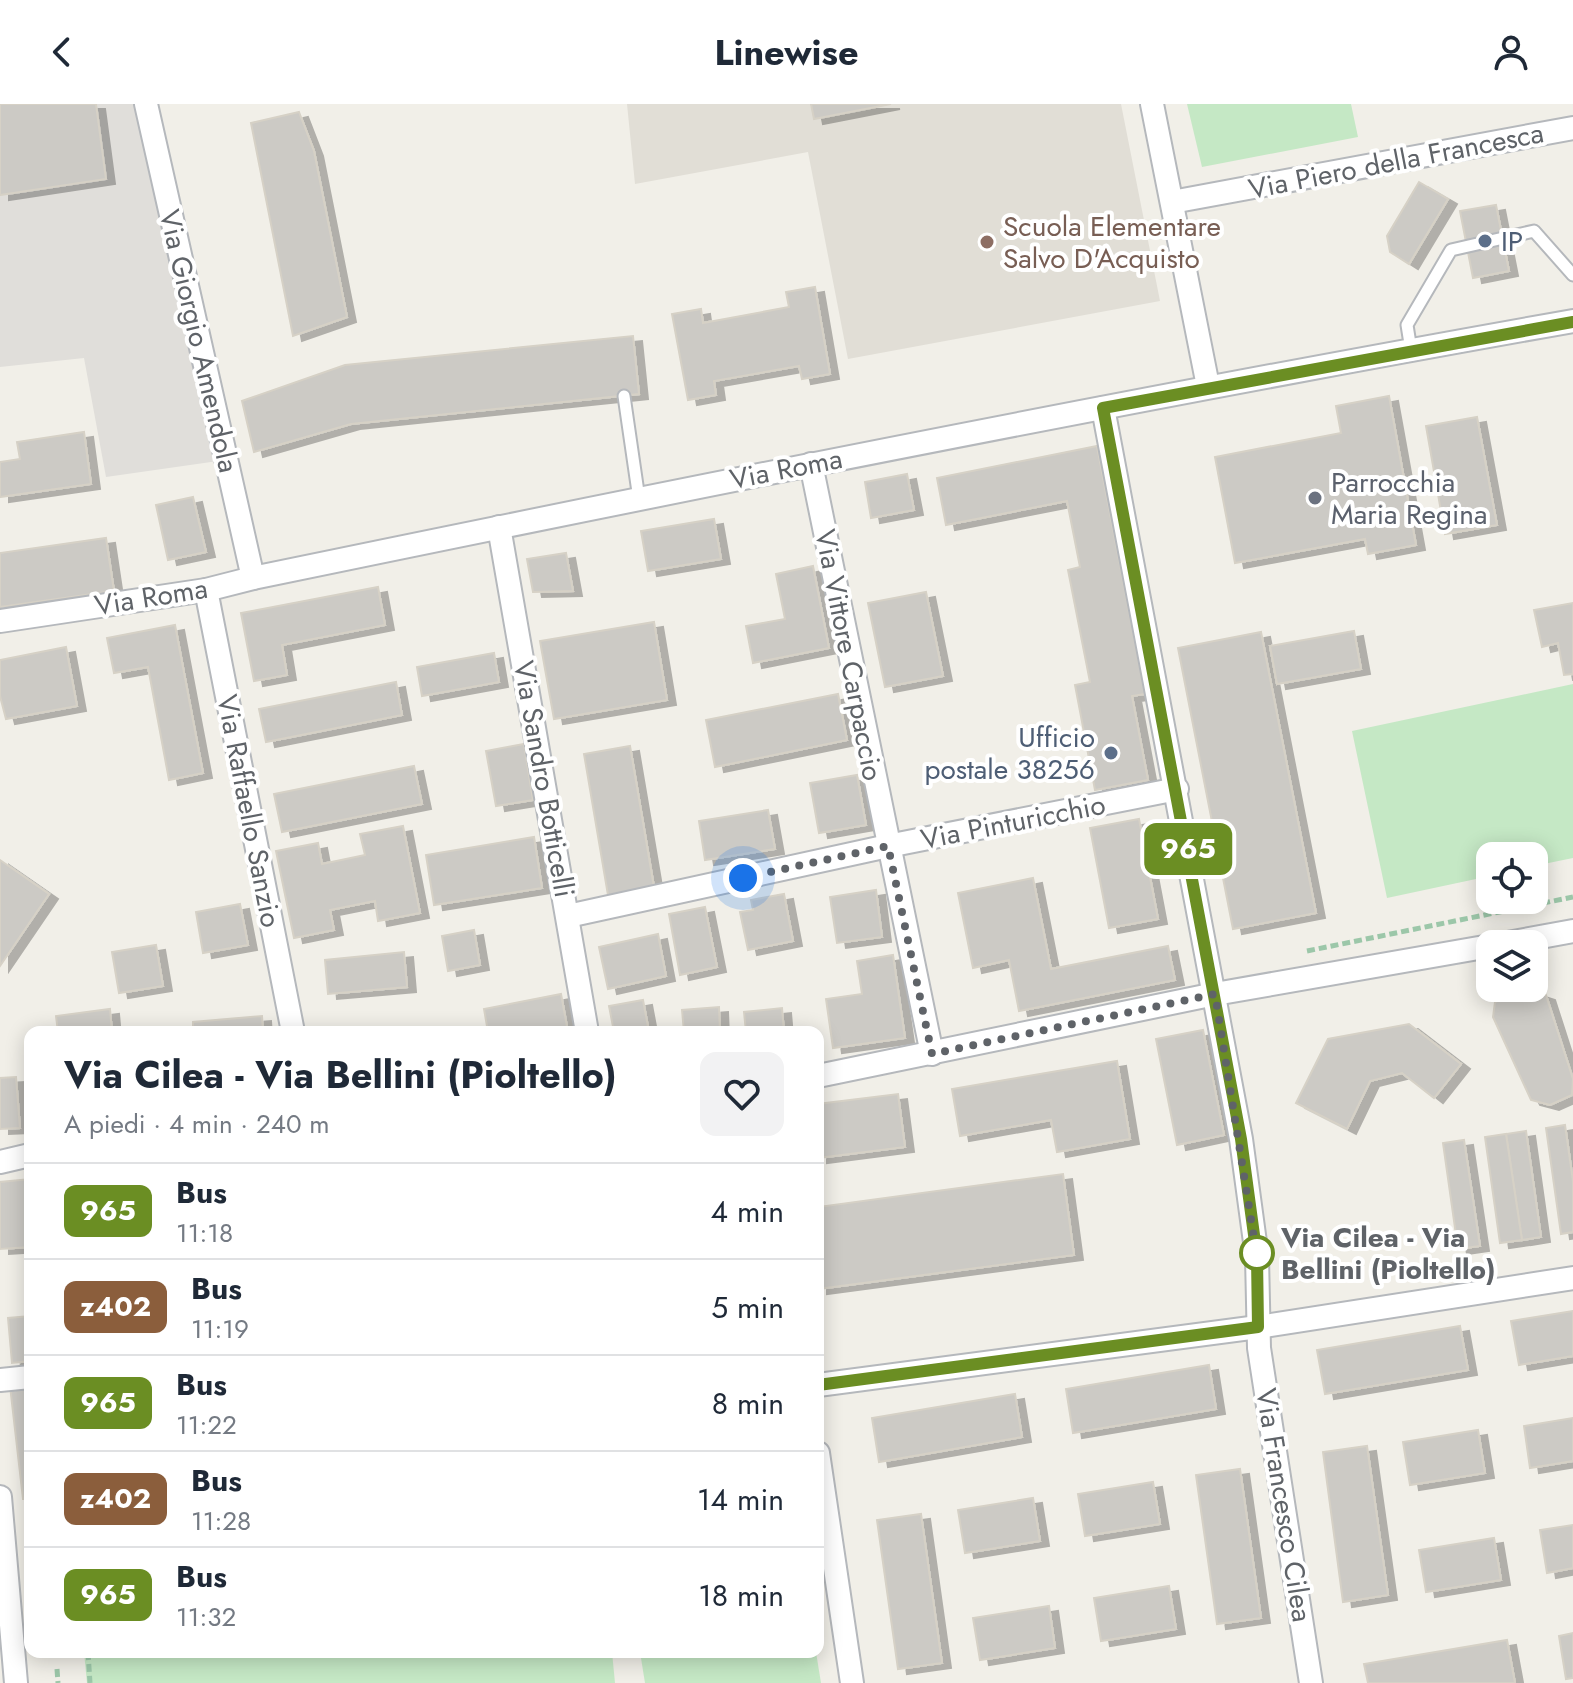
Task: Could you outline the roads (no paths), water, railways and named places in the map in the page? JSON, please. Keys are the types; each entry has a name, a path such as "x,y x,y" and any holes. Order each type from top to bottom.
{"street":[{"name":"Via Giorgio Amendola","path":"146,104 253,578"},
{"path":"1152,104 1208,386"},
{"name":"Via Piero della Francesca","path":"1172,202 1573,128"},
{"name":"Via Roma","path":"0,621 206,590 811,464 1208,386 1573,321"},
{"name":"Via Francesco Cilea","path":"1103,408 1215,994 1256,1243 1258,1327 1311,1683"},
{"name":"Via Vittore Carpaccio","path":"811,464 932,1054"},
{"name":"Via Sandro Botticelli","path":"499,527 586,1026"},
{"name":"Via Raffaello Sanzio","path":"206,590 292,1026"},
{"name":"Via Pinturicchio","path":"568,916 888,846 1177,789"},
{"path":"1548,936 1573,931"},
{"path":"824,1075 1215,994 1476,948"},
{"path":"0,1162 24,1156"},
{"path":"824,1384 1258,1327 1573,1278"},
{"path":"0,1380 24,1378"},
{"path":"824,1494 852,1683"},
{"path":"0,1497 11,1676"}],"lane":[{"path":"1411,350 1407,325 1451,250 1534,231 1573,275"},
{"path":"624,396 639,499"}],"place":[{"name":"IP","path":"1485,241"},
{"name":"Scuola Elementare Salvo D'Acquisto","path":"987,242"},
{"name":"Parrocchia Maria Regina","path":"1315,498"},
{"name":"Ufficio postale 38256","path":"1111,753"},
{"name":"Via Cilea - Via Bellini (Pioltello)","path":"1257,1253"}]}
